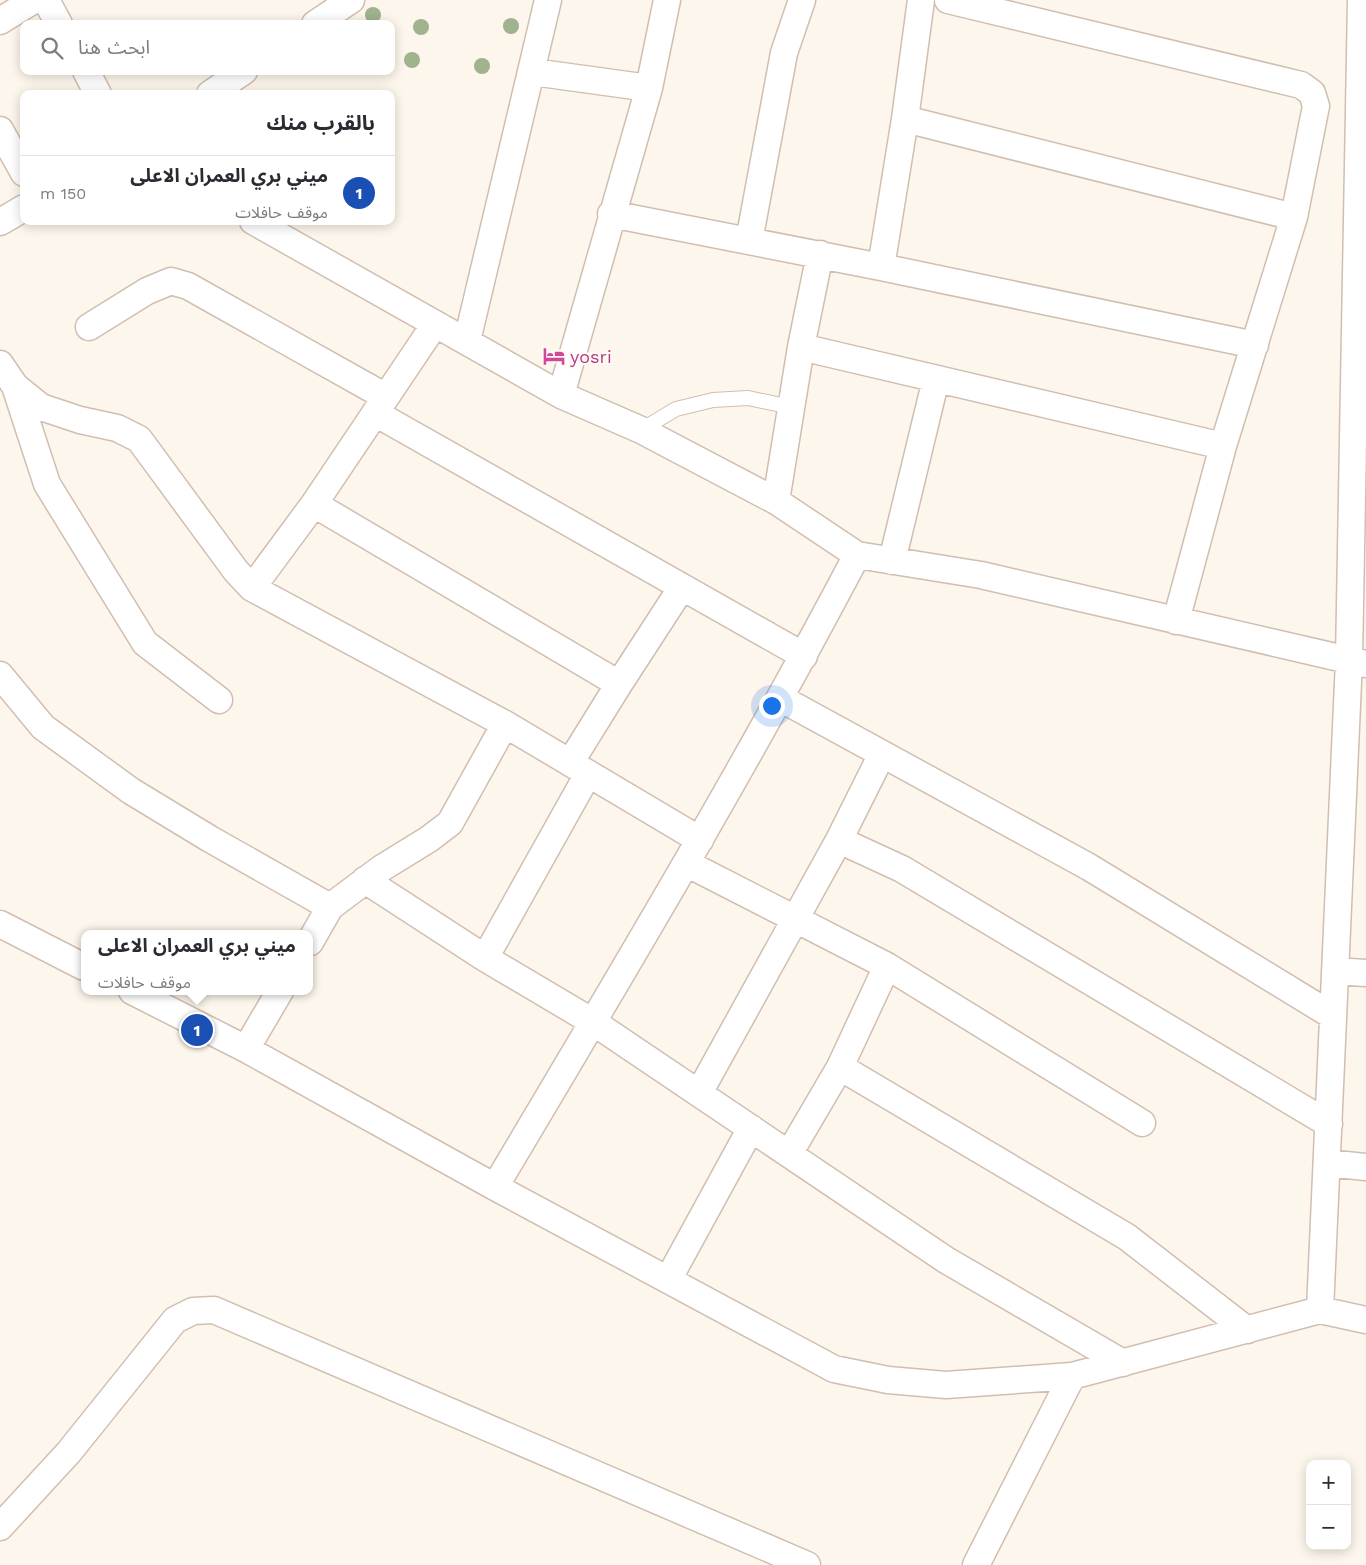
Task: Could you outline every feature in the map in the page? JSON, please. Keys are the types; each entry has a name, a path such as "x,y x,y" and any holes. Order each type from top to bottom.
{"street":[{"path":"0,21 34,0"},
{"path":"46,0 57,20"},
{"path":"322,13 351,0"},
{"path":"467,341 533,72 548,0"},
{"path":"561,395 649,88 667,0"},
{"path":"749,241 784,52 802,0"},
{"path":"881,266 906,119 921,0"},
{"path":"948,0 1301,85 1312,93 1316,106 1294,217 1223,446 1176,620"},
{"path":"1320,1310 1335,971 1358,662 1362,117 1361,0"},
{"path":"533,72 649,88"},
{"path":"88,75 96,90"},
{"path":"216,90 238,75"},
{"path":"906,119 1294,217"},
{"path":"0,130 20,166"},
{"path":"0,222 20,210"},
{"path":"612,214 881,266 1255,345"},
{"path":"260,225 561,395 641,430 776,500 857,555 981,575 1358,662"},
{"path":"776,500 801,347 820,254"},
{"path":"89,327 147,292 171,281 188,286 380,405 682,587 804,656"},
{"path":"252,588 314,504 435,324"},
{"path":"801,347 1223,446"},
{"path":"0,364 15,386 47,484 145,642 219,700"},
{"path":"892,561 936,379"},
{"path":"15,386 41,407 80,420 117,428 139,439 236,571 252,588 505,724 700,840"},
{"path":"314,504 619,684"},
{"path":"495,1187 700,840 804,656 857,555"},
{"path":"485,958 619,684 682,587"},
{"path":"0,675 44,727 131,791 210,839 330,907"},
{"path":"780,698 1089,867 1333,1016"},
{"path":"313,937 330,907 450,823 505,724"},
{"path":"699,1093 839,840 882,754"},
{"path":"839,840 902,869 1328,1124"},
{"path":"686,863 886,966 1142,1123"},
{"path":"366,880 485,958 592,1022 946,1260 1123,1363"},
{"path":"0,924 81,965"},
{"path":"789,1154 840,1067 886,966"},
{"path":"1335,971 1366,973"},
{"path":"140,995 246,1049 495,1187 834,1369 888,1380 946,1385 1072,1376 1320,1310 1366,1320"},
{"path":"246,1049 278,995"},
{"path":"840,1067 1127,1237 1247,1330"},
{"path":"668,1280 751,1128"},
{"path":"1327,1163 1366,1167"},
{"path":"0,1526 69,1452 174,1320 193,1311 214,1310 807,1565"},
{"path":"976,1565 1072,1376"}],"lane":[{"path":"641,430 676,408 713,400 748,398 791,407"}],"place":[{"name":"yosri","path":"554,356"},
{"name":"ميني بري العمران الاعلى","path":"197,1030"}]}
